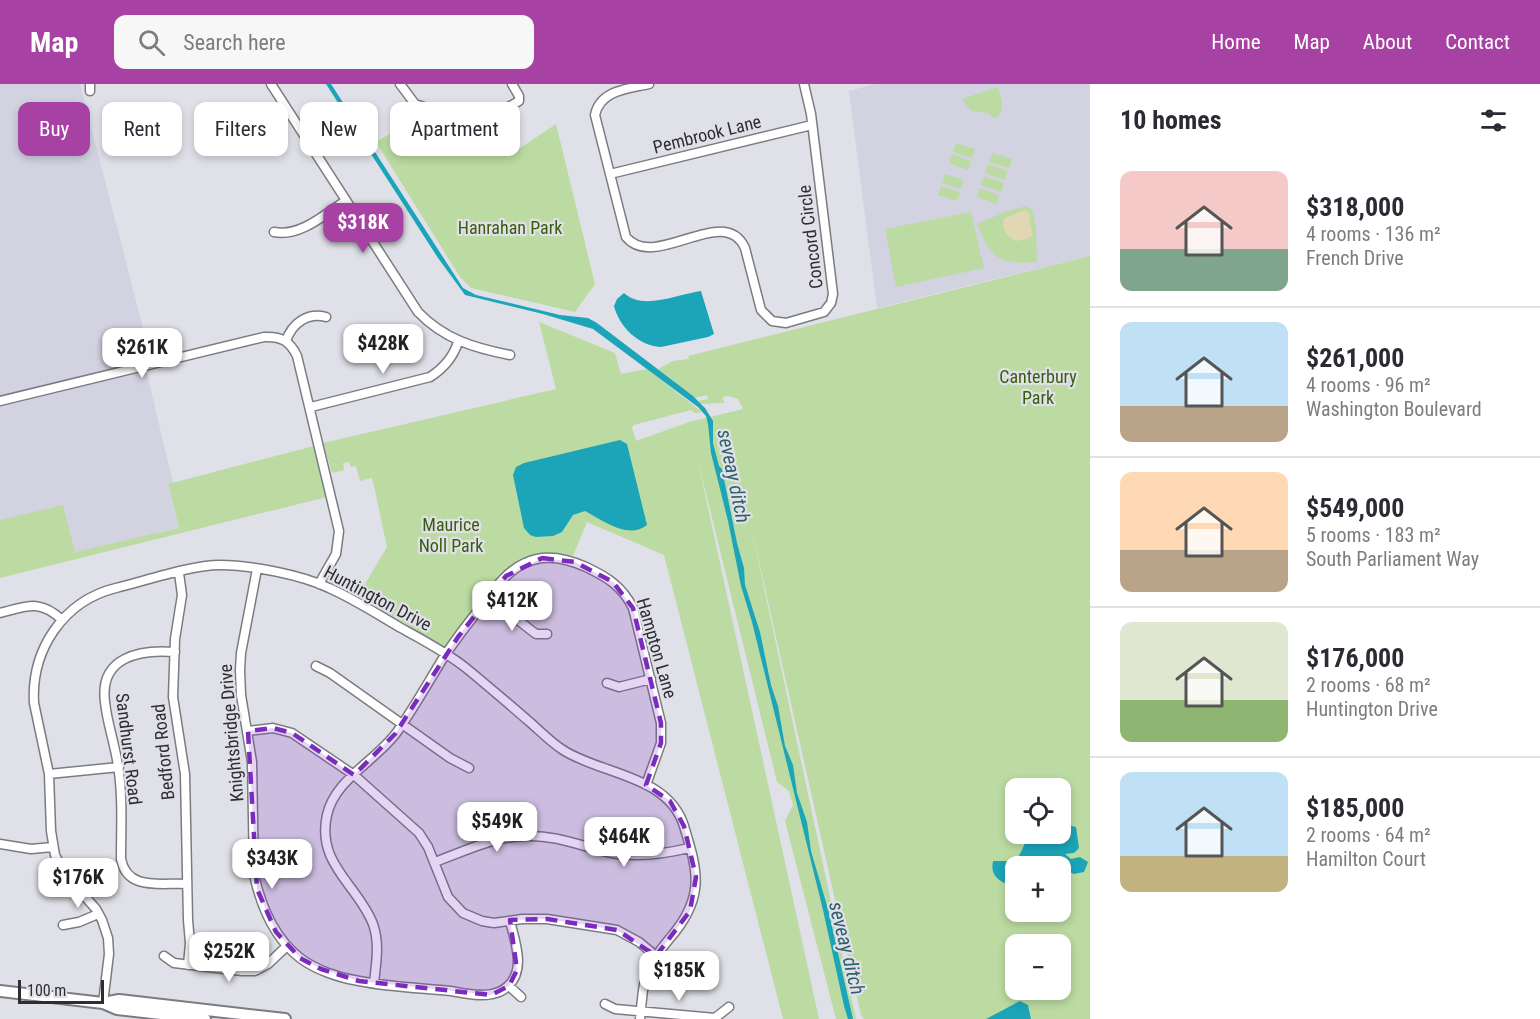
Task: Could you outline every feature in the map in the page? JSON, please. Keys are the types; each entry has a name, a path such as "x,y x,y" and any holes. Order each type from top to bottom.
{"main road":[{"path":"0,991 103,1003 117,1009 205,1019"},
{"path":"103,1003 119,1000 285,1019"}],"street":[{"path":"271,84 282,102"},
{"path":"400,84 415,104 476,125 481,125 520,100 512,84"},
{"name":"Concord Circle","path":"650,84 608,95 599,103 596,111 596,121 623,230 630,242 642,248 719,231 732,233 740,239 744,248 763,314 779,324 825,312 831,303 833,294 813,125 804,84"},
{"path":"288,111 417,312 437,330 459,342 478,349 510,355"},
{"name":"Pembrook Lane","path":"610,174 813,125"},
{"path":"273,232 284,234 301,229 345,201"},
{"path":"286,341 293,327 300,321 316,315 326,317"},
{"path":"0,401 264,337 286,341 297,356 339,531 336,554 320,584"},
{"path":"311,407 430,377 440,371 450,360 459,342"},
{"name":"Hampton Lane","path":"374,983 377,948 372,923 365,909 333,864 325,834 327,813 339,790 388,743 446,654 489,597 510,572 527,561 542,558 566,559 606,577 621,590 633,608 661,723 662,736 646,785"},
{"name":"Huntington Drive","path":"103,1003 109,948 105,927 98,914 65,874 53,847 49,774 33,691 37,665 49,637 62,620 78,606 100,593 219,565 256,569 320,584 346,596 446,654 561,749 646,785 665,796 676,809 684,826 696,877 693,903 686,918 656,956 648,971 641,1015"},
{"name":"Knightsbridge Drive","path":"256,569 241,652 241,695 252,762 254,875 272,926 287,946 300,958 340,976 374,983 485,995 495,994 509,986"},
{"name":"Bedford Road","path":"178,573 182,595 177,623 173,697 185,774 190,943 188,965"},
{"path":"489,597 536,634 547,634"},
{"path":"0,612 37,605 50,609 62,620"},
{"name":"Sandhurst Road","path":"175,652 134,655 117,663 108,676 104,689 118,767 121,859 125,870 132,879 143,884 187,884"},
{"path":"316,666 330,673 450,758 469,768"},
{"path":"608,683 619,687 651,679"},
{"path":"248,731 273,728 292,733 354,775 419,833 435,862 448,897 459,910 482,921 494,923 547,919 617,930 639,942 656,956"},
{"path":"49,774 118,767"},
{"path":"435,862 501,838 527,836 560,839 596,850 626,855 651,855 689,848"},
{"path":"0,844 31,849 53,847"},
{"path":"63,924 79,922 98,914"},
{"path":"510,921 518,963 515,976 509,986 521,997"},
{"path":"164,956 174,963 255,970 268,964 287,946"},
{"path":"605,1004 615,1009 641,1015 715,1018 729,1006"}],"highlighted area":[{"path":"542,558 575,562 613,582 633,608 661,723 661,743 646,785 670,801 684,826 696,877 690,911 656,956 617,930 547,919 510,920 517,970 509,986 491,995 359,981 321,969 300,958 276,932 257,889 248,731 273,728 292,733 354,775 395,734 458,637 506,576"}],"shaded area":[{"path":"0,84 80,84 85,102 18,102 18,156 90,156 90,123 151,359 144,361 173,483 168,485 179,528 74,553 62,506 0,520"},
{"path":"875,84 1090,84 1090,256 877,308 849,91"}],"green space":[{"path":"998,87 1002,108 995,119 988,113 971,111 962,99"},
{"name":"Hanrahan Park","path":"556,124 595,284 575,312 471,288 460,277 378,145 378,141 390,134 390,156 520,156 520,148"},
{"path":"956,143 975,149 972,158 953,152"},
{"path":"992,153 1012,159 1009,168 989,162"},
{"path":"952,154 971,161 968,170 949,163"},
{"path":"988,164 1008,171 1004,180 985,173"},
{"path":"945,174 964,180 961,189 942,183"},
{"path":"984,176 1004,183 1001,192 981,185"},
{"path":"941,186 960,192 957,201 938,195"},
{"path":"980,188 999,195 996,204 977,197"},
{"path":"1026,206 1032,209 1036,228 1037,262 1006,261 992,252 977,224"},
{"path":"971,212 984,268 896,287 885,229"},
{"path":"1090,256 1090,1019 864,1019 861,1015 749,517 856,1019 836,1019 785,821 793,805 789,791 777,782 697,457 819,1019 783,1019 664,555 587,522 573,556 557,553 532,556 511,568 445,647 358,596 387,547 374,486 372,478 360,481 356,466 351,467 349,462 343,463 344,470 332,473 323,443 556,389 539,322 615,353 621,374 647,369 702,412 695,413 691,410 634,425 632,427 636,441 689,422 743,409 738,399 728,396 723,397 724,403 701,404 698,401 708,399 707,395 695,398 658,369 673,361 689,359 688,356"},
{"path":"314,446 327,497 0,578 0,520 63,505 75,552 179,528 168,484"}],"sand":[{"path":"1025,210 1030,214 1033,235 1016,241 1005,232 1004,218"}],"water":[{"path":"326,84 331,84 343,102 338,102"},
{"path":"372,156 378,156 463,288 476,295 560,315 588,318 693,396 705,408 713,421 713,443 719,466 722,469 744,568 745,585 760,632 785,746 793,765 797,793 807,822 811,851 828,909 853,1019 848,1019 844,1006 823,910 752,622 741,586 711,453 706,416 698,407 593,329 465,295 438,258"},
{"path":"701,291 714,334 661,347 645,343 631,334 620,321 614,306 617,299 624,293 641,301 651,301"},
{"path":"620,440 627,444 647,525 632,531 624,530 585,511 573,515 562,532 553,536 530,535 524,528 513,475 516,467 524,463"},
{"path":"1071,826 1076,827 1079,848 1074,853 1065,854 1067,856 1019,856 1025,844 1071,844"},
{"path":"1080,857 1088,862 1084,872 1071,873 1071,859"},
{"path":"993,861 1005,861 1005,883 993,871"},
{"path":"1020,1001 1028,1005 1031,1019 986,1019"}],"park label":[{"name":"Canterbury Park","path":"1038,386"},
{"name":"Maurice Noll Park","path":"451,534"}],"water label":[{"name":"seveay ditch","path":"734,476"},
{"name":"seveay ditch","path":"847,948"}]}
